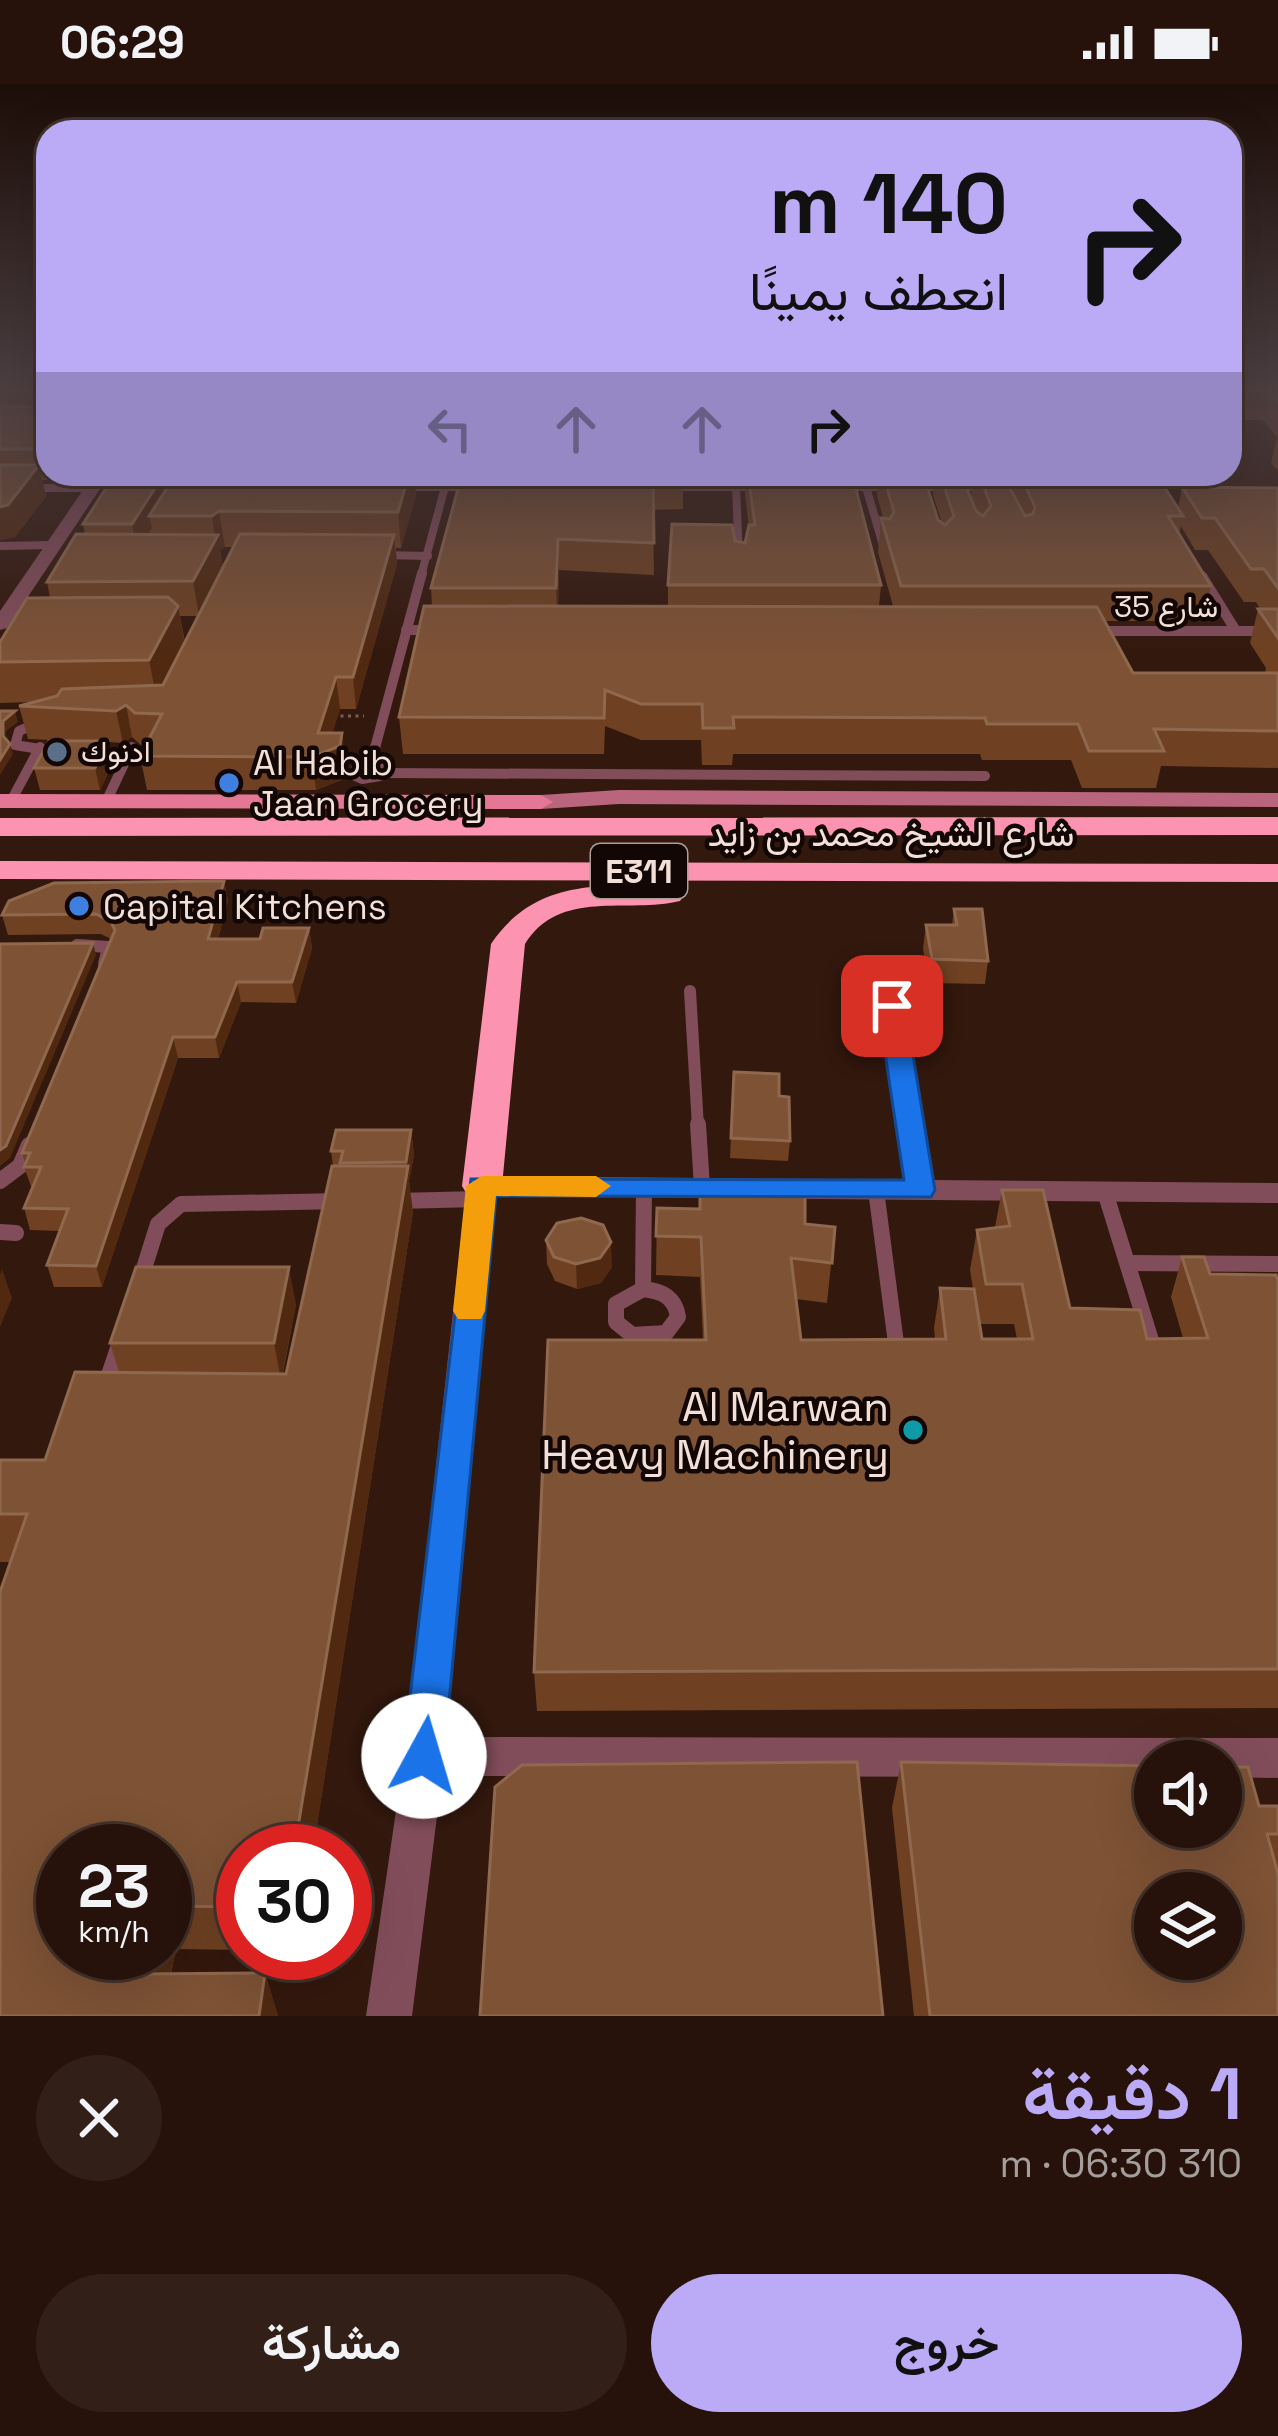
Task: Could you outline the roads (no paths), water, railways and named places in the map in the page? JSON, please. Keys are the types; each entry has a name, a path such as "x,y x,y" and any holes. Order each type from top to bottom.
{"highway":[{"path":"542,802 731,810 847,826"},
{"name":"شارع الشيخ محمد بن زايد","path":"4,810 847,826 1278,826"},
{"name":"شارع الشيخ محمد بن زايد","path":"0,870 1278,873"},
{"path":"481,1192 508,944 523,921 570,900 798,886 863,872"}],"main road":[{"path":"4,810 106,802 542,802"}],"street":[{"path":"0,625 100,486"},
{"path":"542,802 606,797 1278,800"},
{"path":"389,2016 424,1756 481,1192 644,1186 1278,1193"},
{"path":"424,1756 1278,1758"}],"lane":[{"path":"0,488 50,486"},
{"path":"400,486 490,487"},
{"path":"372,759 446,487"},
{"path":"647,487 779,487"},
{"path":"736,487 740,570"},
{"path":"822,487 998,488"},
{"path":"853,487 858,508"},
{"path":"866,487 883,545"},
{"path":"922,488 928,509"},
{"path":"959,488 965,506"},
{"path":"0,546 54,555"},
{"path":"357,555 428,556"},
{"path":"1192,560 1236,632"},
{"path":"0,625 22,627"},
{"path":"406,630 452,630"},
{"name":"شارع 35","path":"1074,631 1278,632"},
{"path":"22,712 49,716"},
{"path":"49,716 15,735 15,745 43,742 83,749 131,749 115,772 106,802"},
{"path":"4,810 43,742 49,716"},
{"path":"372,759 383,773"},
{"path":"372,759 347,775 368,780 383,773 985,776"},
{"path":"28,772 49,772"},
{"path":"60,945 108,946 100,974"},
{"path":"690,991 702,1187"},
{"path":"892,1006 920,1190"},
{"path":"0,1181 20,1166 38,1124"},
{"path":"643,1289 644,1186"},
{"path":"876,1190 897,1351"},
{"path":"131,1308 158,1225 171,1209 193,1201 329,1201 481,1192"},
{"path":"1106,1192 1158,1366"},
{"path":"325,1222 329,1201"},
{"path":"1128,1263 1278,1264"},
{"path":"117,1405 106,1400 104,1391 124,1328"}],"place":[{"name":"ادنوك","path":"57,752"},
{"name":"Al Habib Jaan Grocery","path":"229,783"},
{"name":"Capital Kitchens","path":"79,906"},
{"name":"Al Marwan Heavy Machinery","path":"913,1430"}]}
